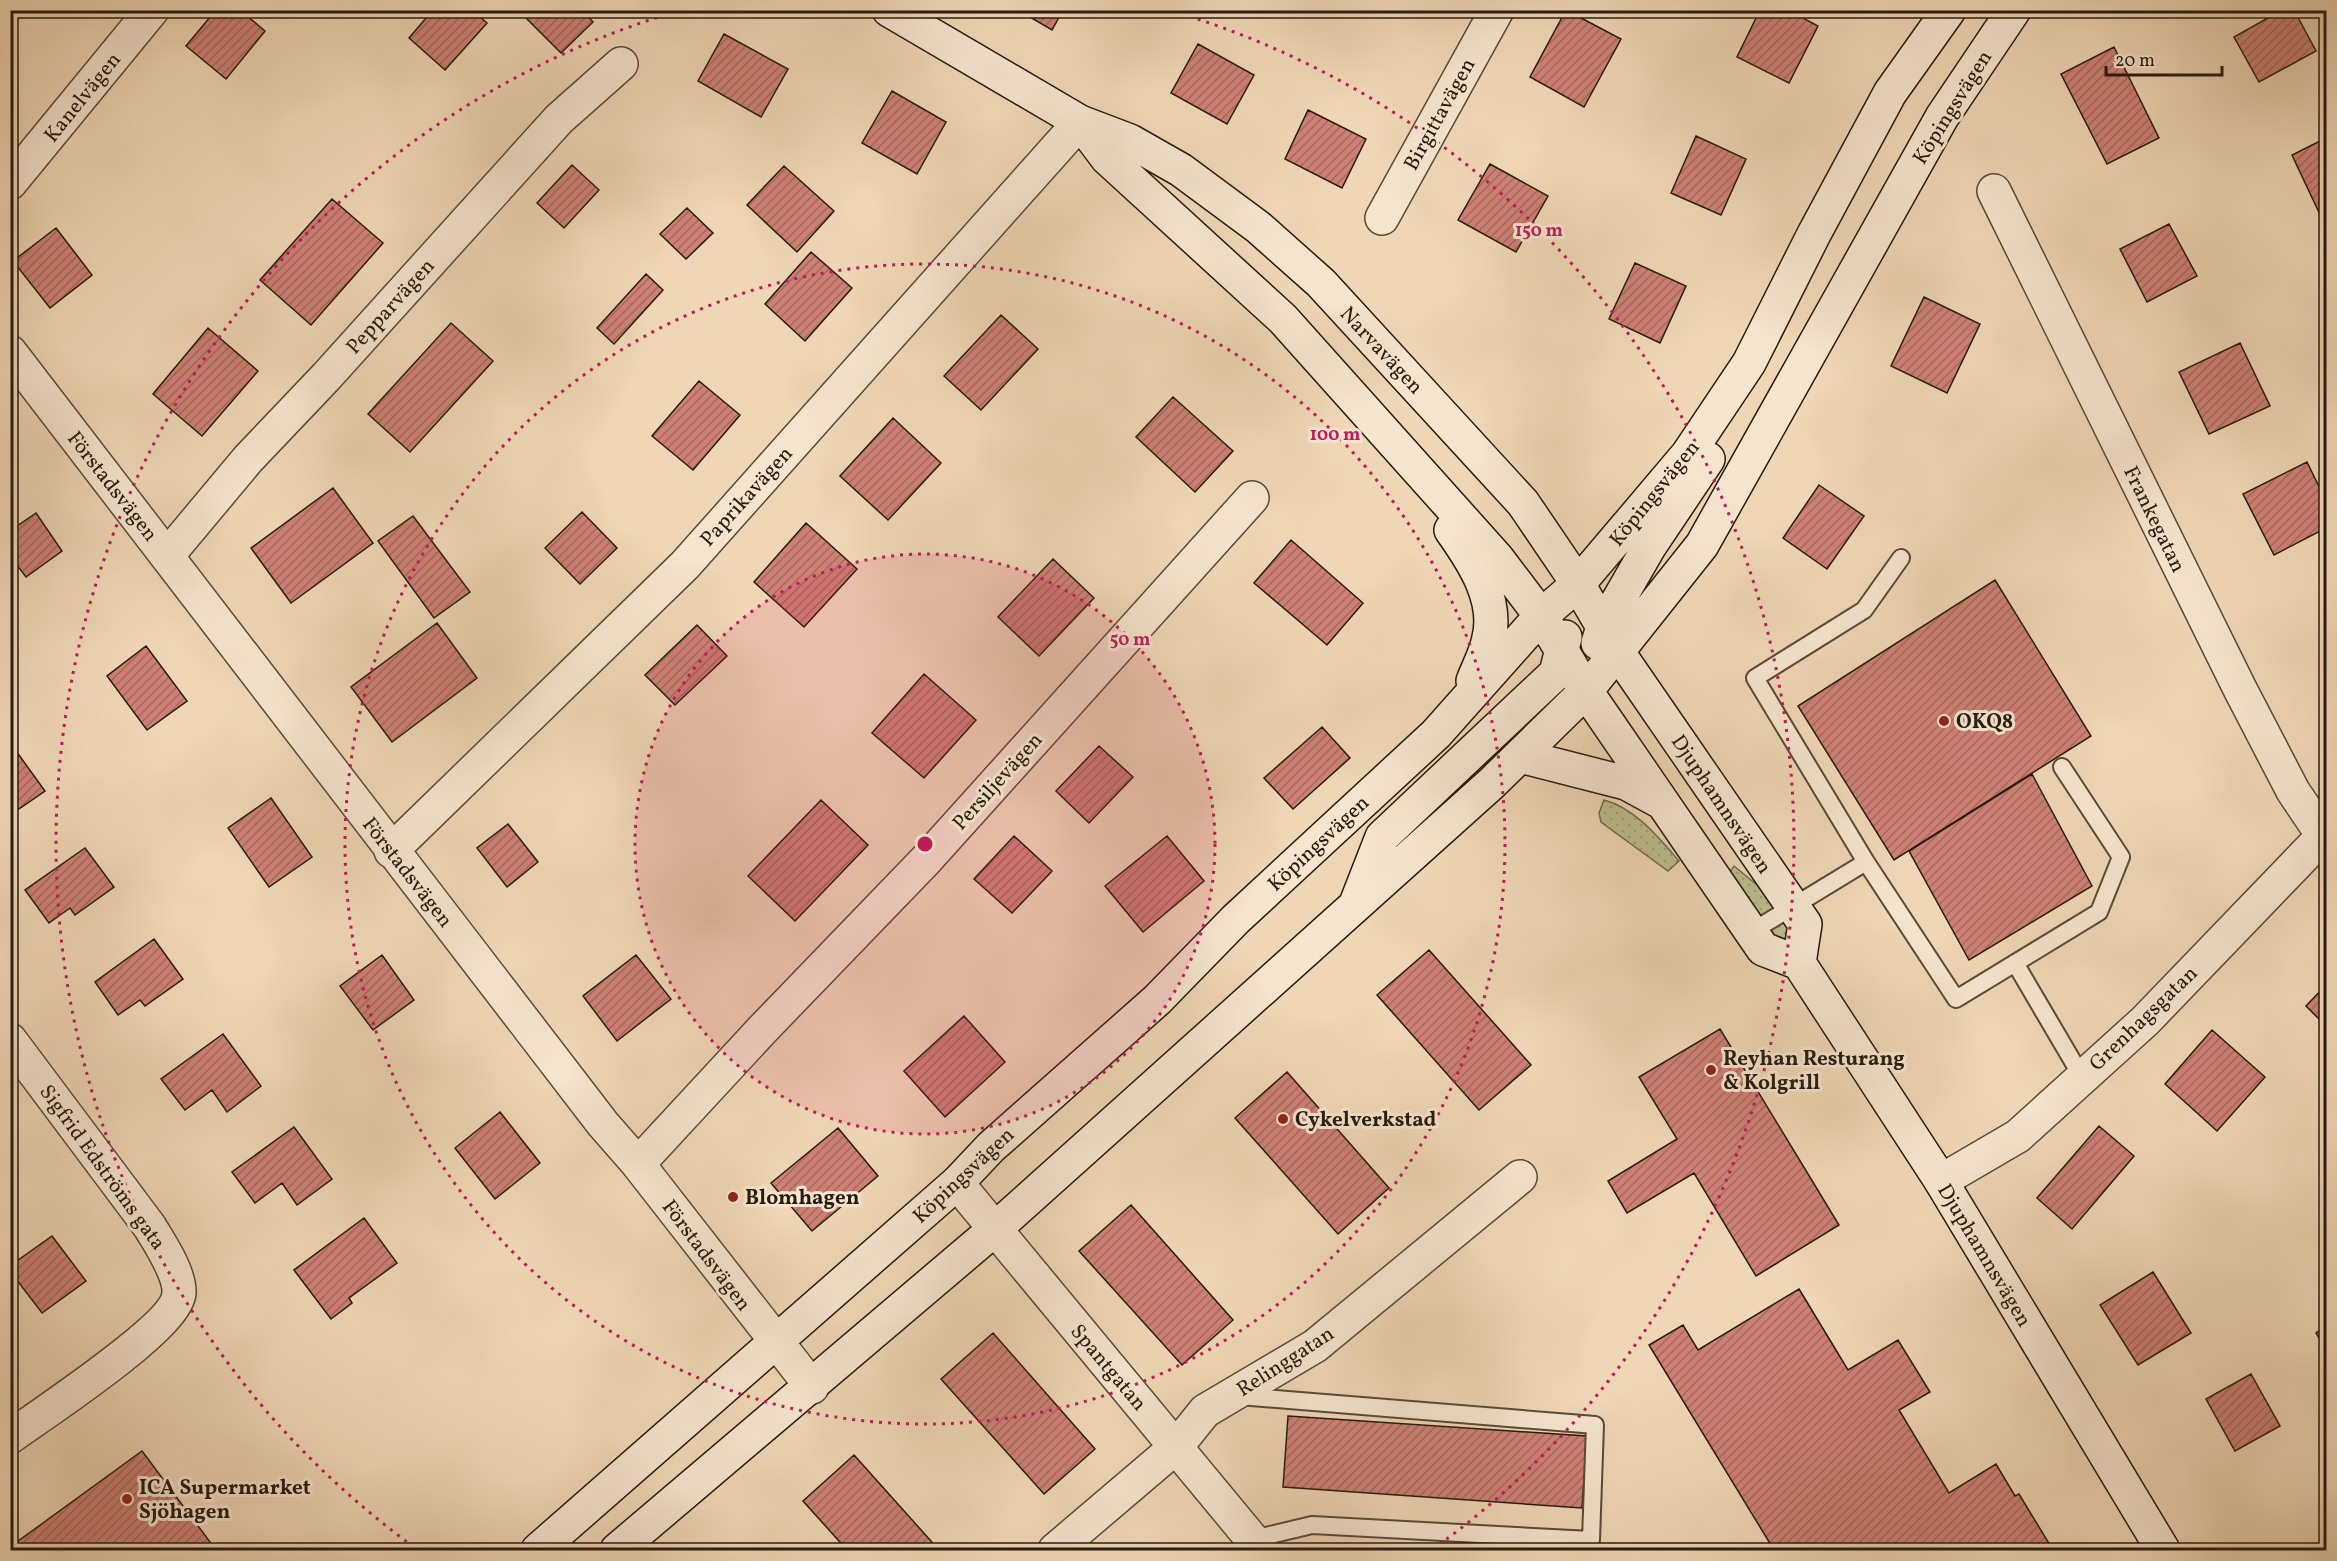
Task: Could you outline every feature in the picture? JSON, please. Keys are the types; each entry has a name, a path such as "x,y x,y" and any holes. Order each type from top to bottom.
{"street":[{"name":"Kanelvägen","path":"10,183 152,10"},
{"name":"Narvavägen","path":"889,10 1080,122 1130,141 1181,170 1258,227 1321,283 1523,503 1578,584 1610,639"},
{"name":"Birgittavägen","path":"1382,218 1497,10"},
{"name":"Köpingsvägen","path":"538,1551 957,1183 991,1147 1157,1000 1236,919 1436,734 1541,616 1578,584 1688,454 1749,363 1814,234 1890,93 1949,10"},
{"name":"Köpingsvägen","path":"617,1551 995,1229 1520,756 1586,691 1610,639 1702,545 1942,117 2014,10"},
{"name":"Pepparvägen","path":"167,556 248,459 334,368 559,118 621,64"},
{"name":"Narvavägen","path":"1080,122 1107,158 1283,319 1449,504 1497,558 1541,616 1586,691"},
{"name":"Paprikavägen","path":"391,851 685,565 1080,122"},
{"name":"Frankegatan","path":"1994,192 2240,689 2293,791 2325,836"},
{"name":"Förstadsvägen","path":"10,352 391,851 603,1124 638,1164 774,1342 812,1387"},
{"path":"1610,639 1649,547 1740,411 1749,363"},
{"name":"Persiljevägen","path":"638,1164 926,860 1252,498"},
{"path":"1449,504 1450,529 1478,574 1490,610 1489,640 1466,700"},
{"path":"1355,905 1382,837 1556,673 1578,584"},
{"name":"Djuphamnsvägen","path":"1610,639 1805,924 1799,963 1941,1181 2163,1551"},
{"path":"1586,691 1763,949 1799,963"},
{"path":"1520,756 1626,783 1662,802"},
{"name":"Grenhagsgatan","path":"1941,1181 2018,1136 2145,1021 2325,836"},
{"name":"Sigfrid Edströms gata","path":"10,1040 150,1227 169,1258 179,1292 174,1309 153,1332 10,1437"},
{"name":"Relinggatan","path":"1055,1551 1176,1447 1205,1411 1316,1346 1520,1177"},
{"name":"Spantgatan","path":"957,1183 1257,1545"}],"lane":[{"path":"1901,558 1864,610 1755,678 1866,862 1956,999 2099,912 2121,857 2062,767"},
{"path":"1751,932 1866,862"},
{"path":"2015,963 2082,1077"},
{"path":"1230,1396 1595,1425 1591,1540 1312,1525 1257,1545"}],"green space":[{"path":"1604,800 1636,817 1679,861 1668,871 1601,822 1599,813"},
{"path":"1734,866 1763,890 1793,934 1785,950 1729,873"}],"building":[{"path":"216,10 240,10 265,31 226,79 186,46"},
{"path":"433,10 472,10 487,23 445,70 409,38"},
{"path":"530,10 582,10 593,22 561,53 524,16"},
{"path":"1018,10 1063,10 1052,30"},
{"path":"1566,10 1621,39 1584,107 1530,77"},
{"path":"1760,10 1788,10 1818,26 1789,83 1737,57"},
{"path":"2282,10 2294,10 2316,51 2259,82 2234,37"},
{"path":"724,34 788,69 761,117 698,81"},
{"path":"1198,44 1254,75 1227,124 1171,93"},
{"path":"2114,47 2159,138 2107,164 2061,74"},
{"path":"892,91 946,122 917,174 862,143"},
{"path":"1308,110 1366,139 1342,188 1285,159"},
{"path":"1696,136 1746,159 1721,215 1671,193"},
{"path":"2326,138 2326,219 2323,221 2292,155"},
{"path":"1490,164 1548,196 1516,252 1458,220"},
{"path":"572,165 599,190 564,228 537,203"},
{"path":"784,166 834,211 797,252 747,205"},
{"path":"332,199 383,243 311,325 260,280"},
{"path":"687,208 713,233 686,259 660,234"},
{"path":"2169,224 2197,276 2147,302 2120,249"},
{"path":"56,228 92,275 50,308 13,261"},
{"path":"811,252 852,288 805,341 765,304"},
{"path":"1635,263 1686,286 1660,343 1609,319"},
{"path":"646,274 663,290 614,344 597,328"},
{"path":"1924,297 1980,324 1947,393 1891,366"},
{"path":"1001,315 1038,349 981,410 944,376"},
{"path":"451,323 493,361 410,452 368,414"},
{"path":"208,328 258,371 202,436 153,394"},
{"path":"2240,343 2270,406 2209,434 2179,372"},
{"path":"699,381 740,415 693,470 652,436"},
{"path":"1173,397 1233,451 1195,492 1136,437"},
{"path":"893,418 941,463 888,520 840,476"},
{"path":"2307,462 2326,501 2326,528 2274,555 2243,494"},
{"path":"1819,485 1864,516 1827,569 1783,538"},
{"path":"333,488 373,543 291,603 251,548"},
{"path":"582,512 617,548 580,584 545,548"},
{"path":"36,513 62,551 26,577 10,556 10,531"},
{"path":"413,516 470,592 434,618 378,541"},
{"path":"806,523 857,569 804,627 754,582"},
{"path":"1291,540 1363,603 1327,645 1254,583"},
{"path":"1053,559 1094,598 1039,656 998,617"},
{"name":"OKQ8","path":"1995,580 2091,736 1894,860 1798,706"},
{"path":"437,623 477,678 392,742 351,687"},
{"path":"697,625 727,656 675,705 645,675"},
{"path":"2326,632 2326,647 2321,634"},
{"path":"146,646 187,701 147,730 107,676"},
{"path":"924,674 976,720 924,778 872,733"},
{"path":"1322,727 1350,758 1293,809 1264,778"},
{"path":"1099,746 1133,777 1089,823 1056,791"},
{"path":"16,751 45,791 10,815 10,755"},
{"path":"2032,774 2092,886 1969,960 1909,851"},
{"path":"271,798 312,857 269,887 228,828"},
{"path":"821,800 868,845 795,921 748,876"},
{"path":"508,824 538,862 507,887 477,848"},
{"path":"1014,836 1052,871 1012,913 974,879"},
{"path":"1167,836 1204,881 1143,932 1105,886"},
{"path":"85,848 114,887 75,915 70,908 49,923 25,890"},
{"path":"154,939 183,979 145,1006 140,1000 118,1015 95,982"},
{"path":"1429,950 1531,1065 1479,1110 1377,995"},
{"path":"382,955 414,1000 373,1030 340,986"},
{"path":"636,955 671,999 617,1041 583,996"},
{"path":"2326,985 2326,1026 2306,1006"},
{"path":"964,1016 1005,1062 945,1117 904,1071"},
{"path":"1720,1029 1839,1225 1756,1276 1694,1173 1627,1213 1608,1181 1677,1139 1639,1077"},
{"path":"2212,1030 2265,1077 2217,1131 2165,1084"},
{"path":"223,1034 261,1086 227,1112 212,1090 185,1110 161,1079"},
{"path":"1287,1072 1389,1188 1338,1234 1235,1118"},
{"path":"500,1112 540,1163 495,1199 455,1148"},
{"path":"2099,1126 2134,1156 2072,1229 2037,1198"},
{"path":"294,1127 332,1179 297,1205 282,1183 255,1203 232,1172"},
{"path":"838,1128 878,1176 812,1231 771,1183"},
{"path":"1131,1205 1233,1320 1182,1365 1079,1251"},
{"path":"364,1218 397,1263 349,1298 352,1303 331,1319 294,1270"},
{"path":"52,1236 86,1281 42,1313 10,1271 10,1266"},
{"path":"2153,1272 2191,1333 2138,1365 2100,1305"},
{"path":"1799,1289 1848,1370 1898,1340 1930,1392 1899,1410 1949,1493 1996,1464 2015,1496 2019,1494 2053,1550 1774,1550 1649,1345 1683,1325 1698,1350"},
{"path":"2326,1326 2326,1350 2316,1333"},
{"path":"993,1333 1095,1449 1044,1494 941,1379"},
{"path":"2251,1374 2280,1426 2235,1451 2206,1399"},
{"path":"1288,1416 1587,1436 1582,1508 1283,1487"},
{"name":"ICA Supermarket Sjöhagen","path":"142,1451 216,1550 10,1550 10,1547"},
{"path":"854,1455 939,1550 847,1550 803,1501"}],"place":[{"name":"OKQ8","path":"1944,721"},
{"name":"Reyhan Resturang & Kolgrill","path":"1711,1070"},
{"name":"Cykelverkstad","path":"1283,1119"},
{"name":"Blomhagen","path":"733,1197"},
{"name":"ICA Supermarket Sjöhagen","path":"127,1499"}]}
